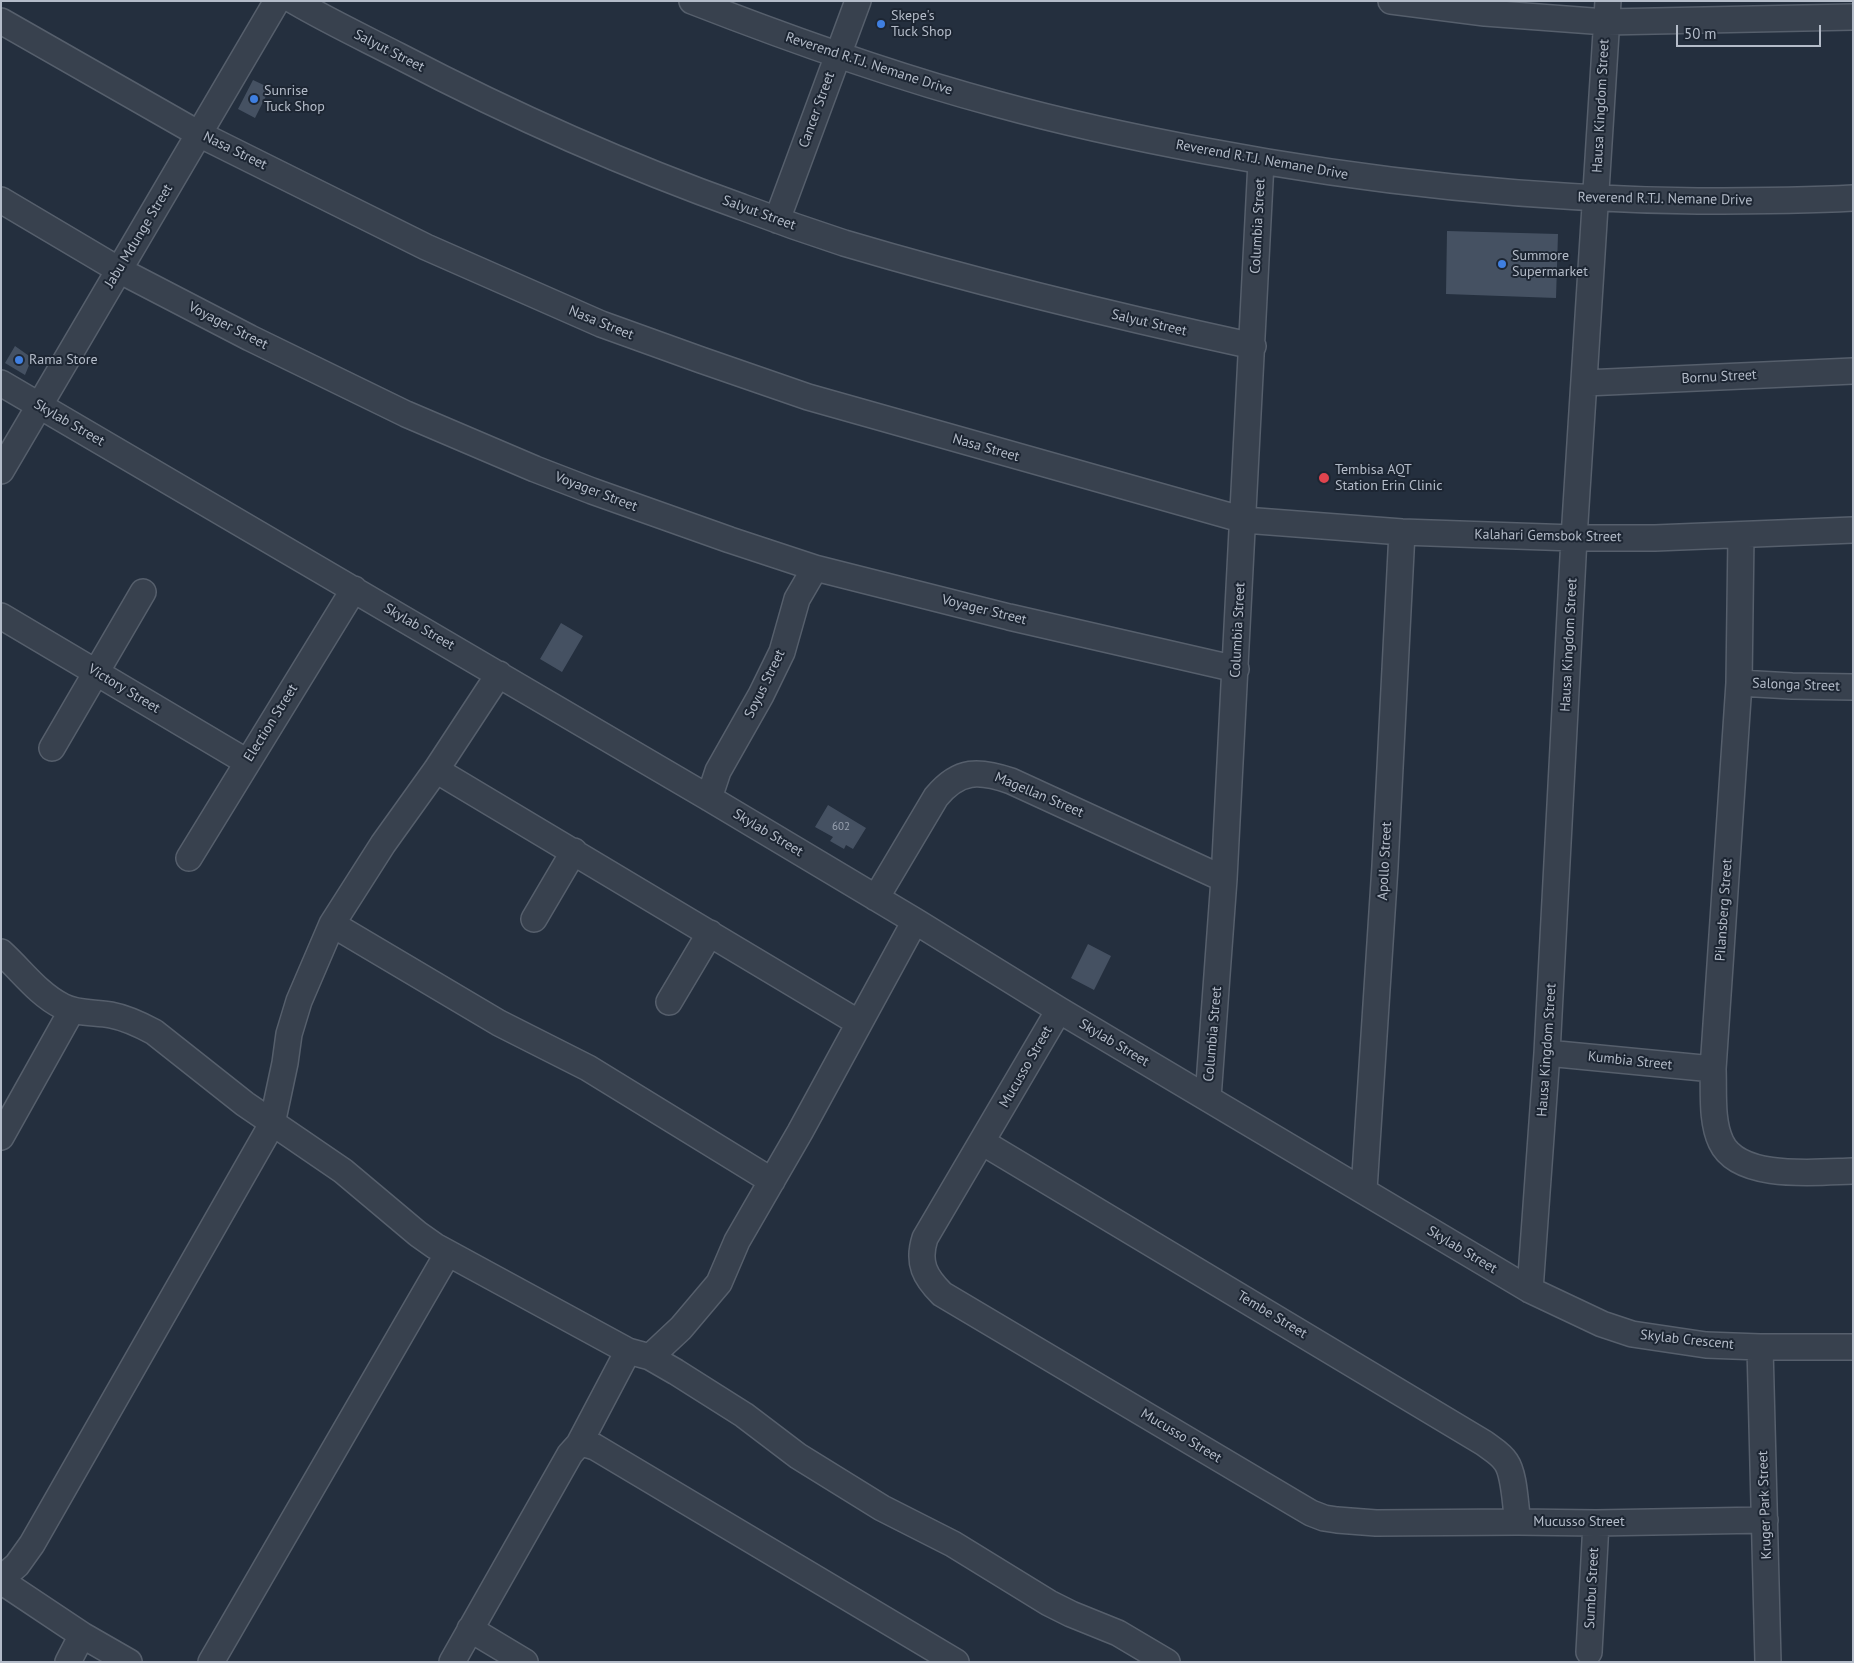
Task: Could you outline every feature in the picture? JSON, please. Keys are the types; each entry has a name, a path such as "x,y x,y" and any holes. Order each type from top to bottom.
{"street":[{"name":"Jabu Mdunge Street","path":"1,471 277,1"},
{"name":"Salyut Street","path":"294,1 446,80 538,124 670,180 776,220 842,242 1016,291 1252,346"},
{"name":"Reverend R.T.J. Nemane Drive","path":"692,1 837,55 997,104 1164,143 1261,162 1428,186 1595,199 1762,201 1853,198"},
{"name":"Cancer Street","path":"776,220 858,1"},
{"path":"1391,1 1485,12 1607,12 1853,17"},
{"name":"Hausa Kingdom Street","path":"1530,1290 1547,1053 1574,538 1607,12"},
{"name":"Nasa Street","path":"1,21 199,134 426,247 628,334 808,396 1244,520"},
{"name":"Columbia Street","path":"1208,1098 1224,879 1236,669 1261,162"},
{"name":"Voyager Street","path":"1,200 119,270 250,338 406,414 534,469 730,540 815,568 1009,617 1236,669"},
{"name":"Bornu Street","path":"1585,383 1853,371"},
{"name":"Skylab Street","path":"1,383 709,798 915,921 1059,1010 1530,1290"},
{"name":"Kalahari Gemsbok Street","path":"1244,520 1402,532 1574,538 1741,535 1853,530"},
{"name":"Apollo Street","path":"1364,1190 1385,866 1402,532"},
{"name":"Pilansberg Street","path":"1741,535 1739,683 1713,1069 1716,1126 1721,1143 1730,1154 1744,1164 1760,1170 1787,1172 1853,1171"},
{"name":"Soyus Street","path":"709,798 718,772 761,695 782,652 797,599 815,568"},
{"name":"Election Street","path":"189,858 354,589"},
{"path":"52,748 143,592"},
{"name":"Victory Street","path":"1,616 247,762"},
{"path":"128,1662 38,1607 1,1580 17,1565 32,1544 272,1124 289,1034 298,1001 332,924 383,844 436,770 499,674"},
{"name":"Salonga Street","path":"1739,683 1792,686 1853,686"},
{"path":"436,770 574,851 859,1024"},
{"name":"Magellan Street","path":"876,898 936,797 944,787 959,777 973,773 992,774 1011,781 1224,879"},
{"path":"534,920 574,851"},
{"path":"452,1662 570,1454 579,1444 639,1354 681,1328 719,1284 737,1241 915,921"},
{"path":"332,924 499,1023 588,1068 772,1181"},
{"path":"670,1002 710,933"},
{"path":"1,952 45,996 62,1006 72,1010 111,1015 139,1024 166,1041 245,1104 343,1171 418,1234 448,1253 676,1372 732,1407 784,1447 870,1501 953,1544 1049,1603 1118,1633 1167,1662"},
{"path":"1,1137 72,1010"},
{"name":"Mucusso Street","path":"1059,1010 925,1238 921,1250 926,1274 931,1283 942,1294 1311,1513 1337,1520 1369,1523 1596,1523 1766,1520"},
{"name":"Kumbia Street","path":"1547,1053 1713,1069"},
{"name":"Tembe Street","path":"982,1142 1497,1453 1506,1462 1510,1472 1518,1522"},
{"path":"211,1662 448,1253"},
{"name":"Skylab Crescent","path":"1530,1290 1602,1324 1632,1334 1706,1345 1853,1347"},
{"name":"Kruger Park Street","path":"1760,1347 1766,1520 1768,1662"},
{"path":"579,1444 582,1443 595,1447 956,1662"},
{"name":"Sumbu Street","path":"1588,1652 1596,1523"},
{"path":"470,1630 526,1662"},
{"path":"68,1662 82,1635"}],"building":[{"name":"Sunrise Tuck Shop","path":"253,80 270,88 255,118 238,109"},
{"name":"Summore Supermarket","path":"1447,231 1558,234 1556,298 1446,294"},
{"name":"Rama Store","path":"15,346 32,358 25,375 5,363"},
{"path":"561,623 583,636 562,672 540,659"},
{"path":"828,805 866,828 853,849 846,845 844,849 830,841 833,837 815,827"},
{"path":"1088,944 1111,956 1094,990 1071,978"}],"place":[{"name":"Skepe's Tuck Shop","path":"881,24"},
{"name":"Sunrise Tuck Shop","path":"254,99"},
{"name":"Summore Supermarket","path":"1502,264"},
{"name":"Rama Store","path":"19,360"},
{"name":"Tembisa AQT Station Erin Clinic","path":"1324,478"}]}
